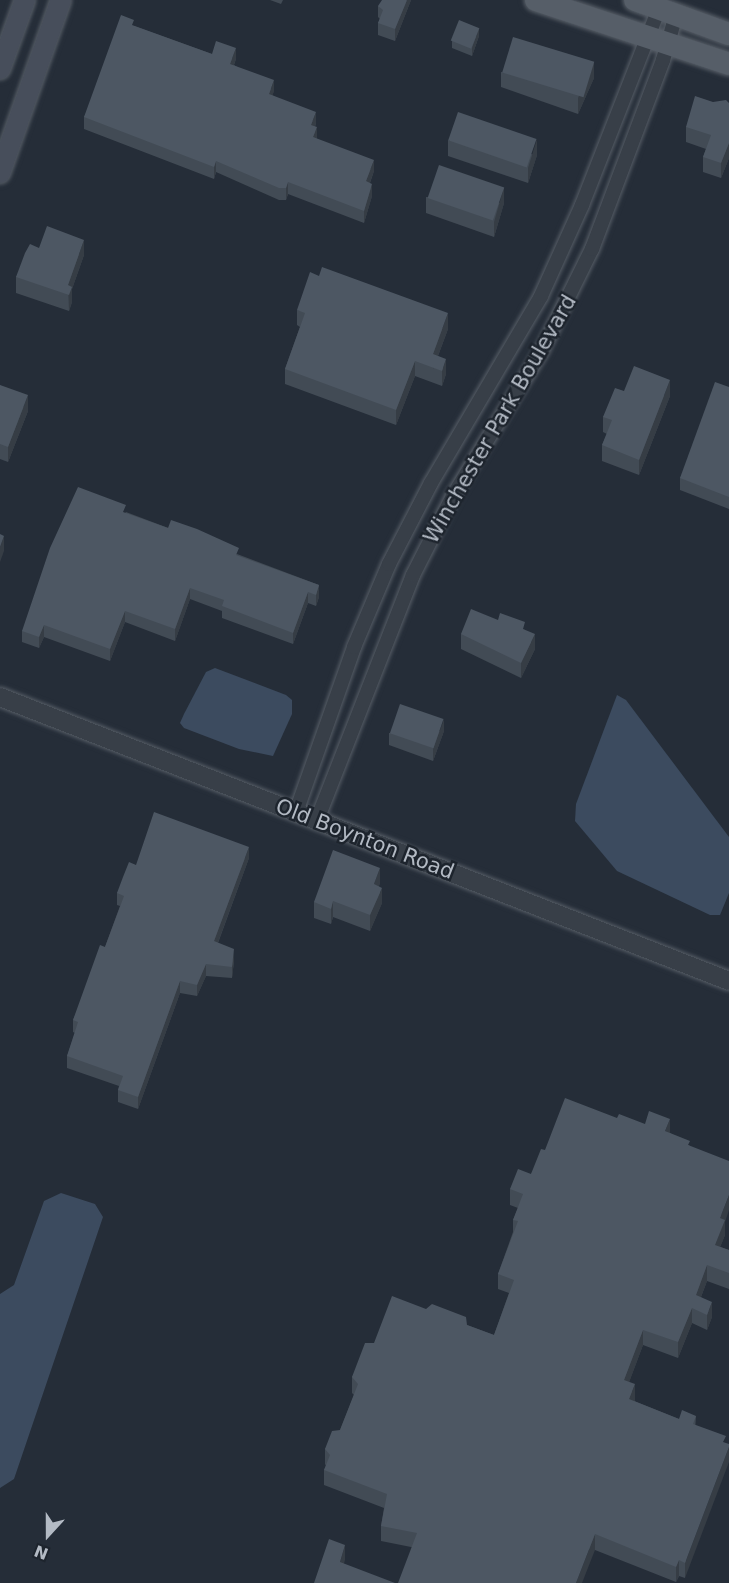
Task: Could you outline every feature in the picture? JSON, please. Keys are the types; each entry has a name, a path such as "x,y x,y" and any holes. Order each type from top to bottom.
{"main road":[{"path":"0,69 25,0"},
{"path":"0,173 61,0"},
{"path":"536,0 729,64"},
{"path":"635,0 729,34"}],"street":[{"name":"Winchester Park Boulevard","path":"296,812 354,647 390,564 431,483 541,296 582,205 646,37 668,12"},
{"name":"Winchester Park Boulevard","path":"317,820 413,575 453,496 531,370 579,278 613,197 668,44 668,12"},
{"name":"Old Boynton Road","path":"0,697 729,981"}],"water":[{"path":"215,668 286,695 292,700 292,714 273,756 239,749 184,728 180,723 206,672"},
{"path":"617,695 626,700 729,837 729,893 720,915 710,915 617,871 575,821 576,804"},
{"path":"61,1193 95,1204 103,1217 14,1479 0,1488 0,1294 14,1285 44,1201"}],"building":[{"path":"382,0 407,0 395,29 378,23 383,10 378,6"},
{"path":"121,15 134,20 132,25 212,54 216,41 236,48 230,64 274,80 269,94 316,112 311,125 317,127 313,137 374,160 366,181 372,184 364,211 288,182 286,188 279,188 216,161 214,167 84,117"},
{"path":"459,20 479,28 471,49 451,40"},
{"path":"513,37 594,62 583,97 502,72"},
{"path":"695,96 713,102 726,100 729,103 729,143 721,163 703,157 711,135 686,127"},
{"path":"458,112 536,139 527,167 448,140"},
{"path":"439,165 504,187 493,221 428,198"},
{"path":"47,226 84,240 68,285 72,287 69,295 16,277 30,244 39,248"},
{"path":"322,267 448,313 433,354 446,359 442,371 415,361 396,410 285,369 305,313 297,310 310,272 319,276"},
{"path":"634,366 670,380 639,460 602,445 612,420 603,417 615,388 624,391"},
{"path":"715,382 729,387 729,497 680,478"},
{"path":"0,385 28,395 8,447 0,444"},
{"path":"78,487 126,505 123,512 168,528 171,520 239,548 236,555 319,585 316,595 308,592 293,633 222,606 224,600 190,588 175,629 125,611 110,649 44,625 39,637 22,631 50,548"},
{"path":"0,534 4,536 0,547"},
{"path":"471,609 498,620 500,613 525,622 523,629 535,634 521,663 461,634"},
{"path":"400,704 443,719 433,748 390,733"},
{"path":"154,812 249,847 214,941 234,949 232,967 206,964 197,985 180,981 138,1097 118,1090 123,1076 67,1056 78,1022 73,1020 100,945 105,947 124,896 117,893 129,862 136,865"},
{"path":"333,850 380,868 374,884 382,888 370,915 333,901 331,909 314,902"},
{"path":"565,1098 617,1118 619,1114 645,1124 649,1111 670,1119 665,1131 690,1141 688,1145 729,1161 729,1195 720,1218 725,1220 715,1245 729,1250 729,1273 707,1265 696,1295 712,1302 707,1315 692,1308 678,1342 643,1330 624,1380 635,1384 629,1399 679,1419 682,1410 696,1416 693,1424 726,1436 723,1442 729,1444 729,1447 685,1563 679,1560 676,1567 595,1534 576,1583 398,1583 417,1533 381,1526 387,1494 324,1470 330,1455 325,1449 332,1431 340,1430 358,1384 352,1377 365,1343 374,1343 392,1296 426,1309 432,1304 466,1317 467,1325 494,1335 514,1280 498,1274 518,1221 513,1220 523,1194 510,1189 518,1169 531,1174 541,1149 545,1150"},
{"path":"329,1539 345,1545 340,1562 395,1583 314,1583"}]}
